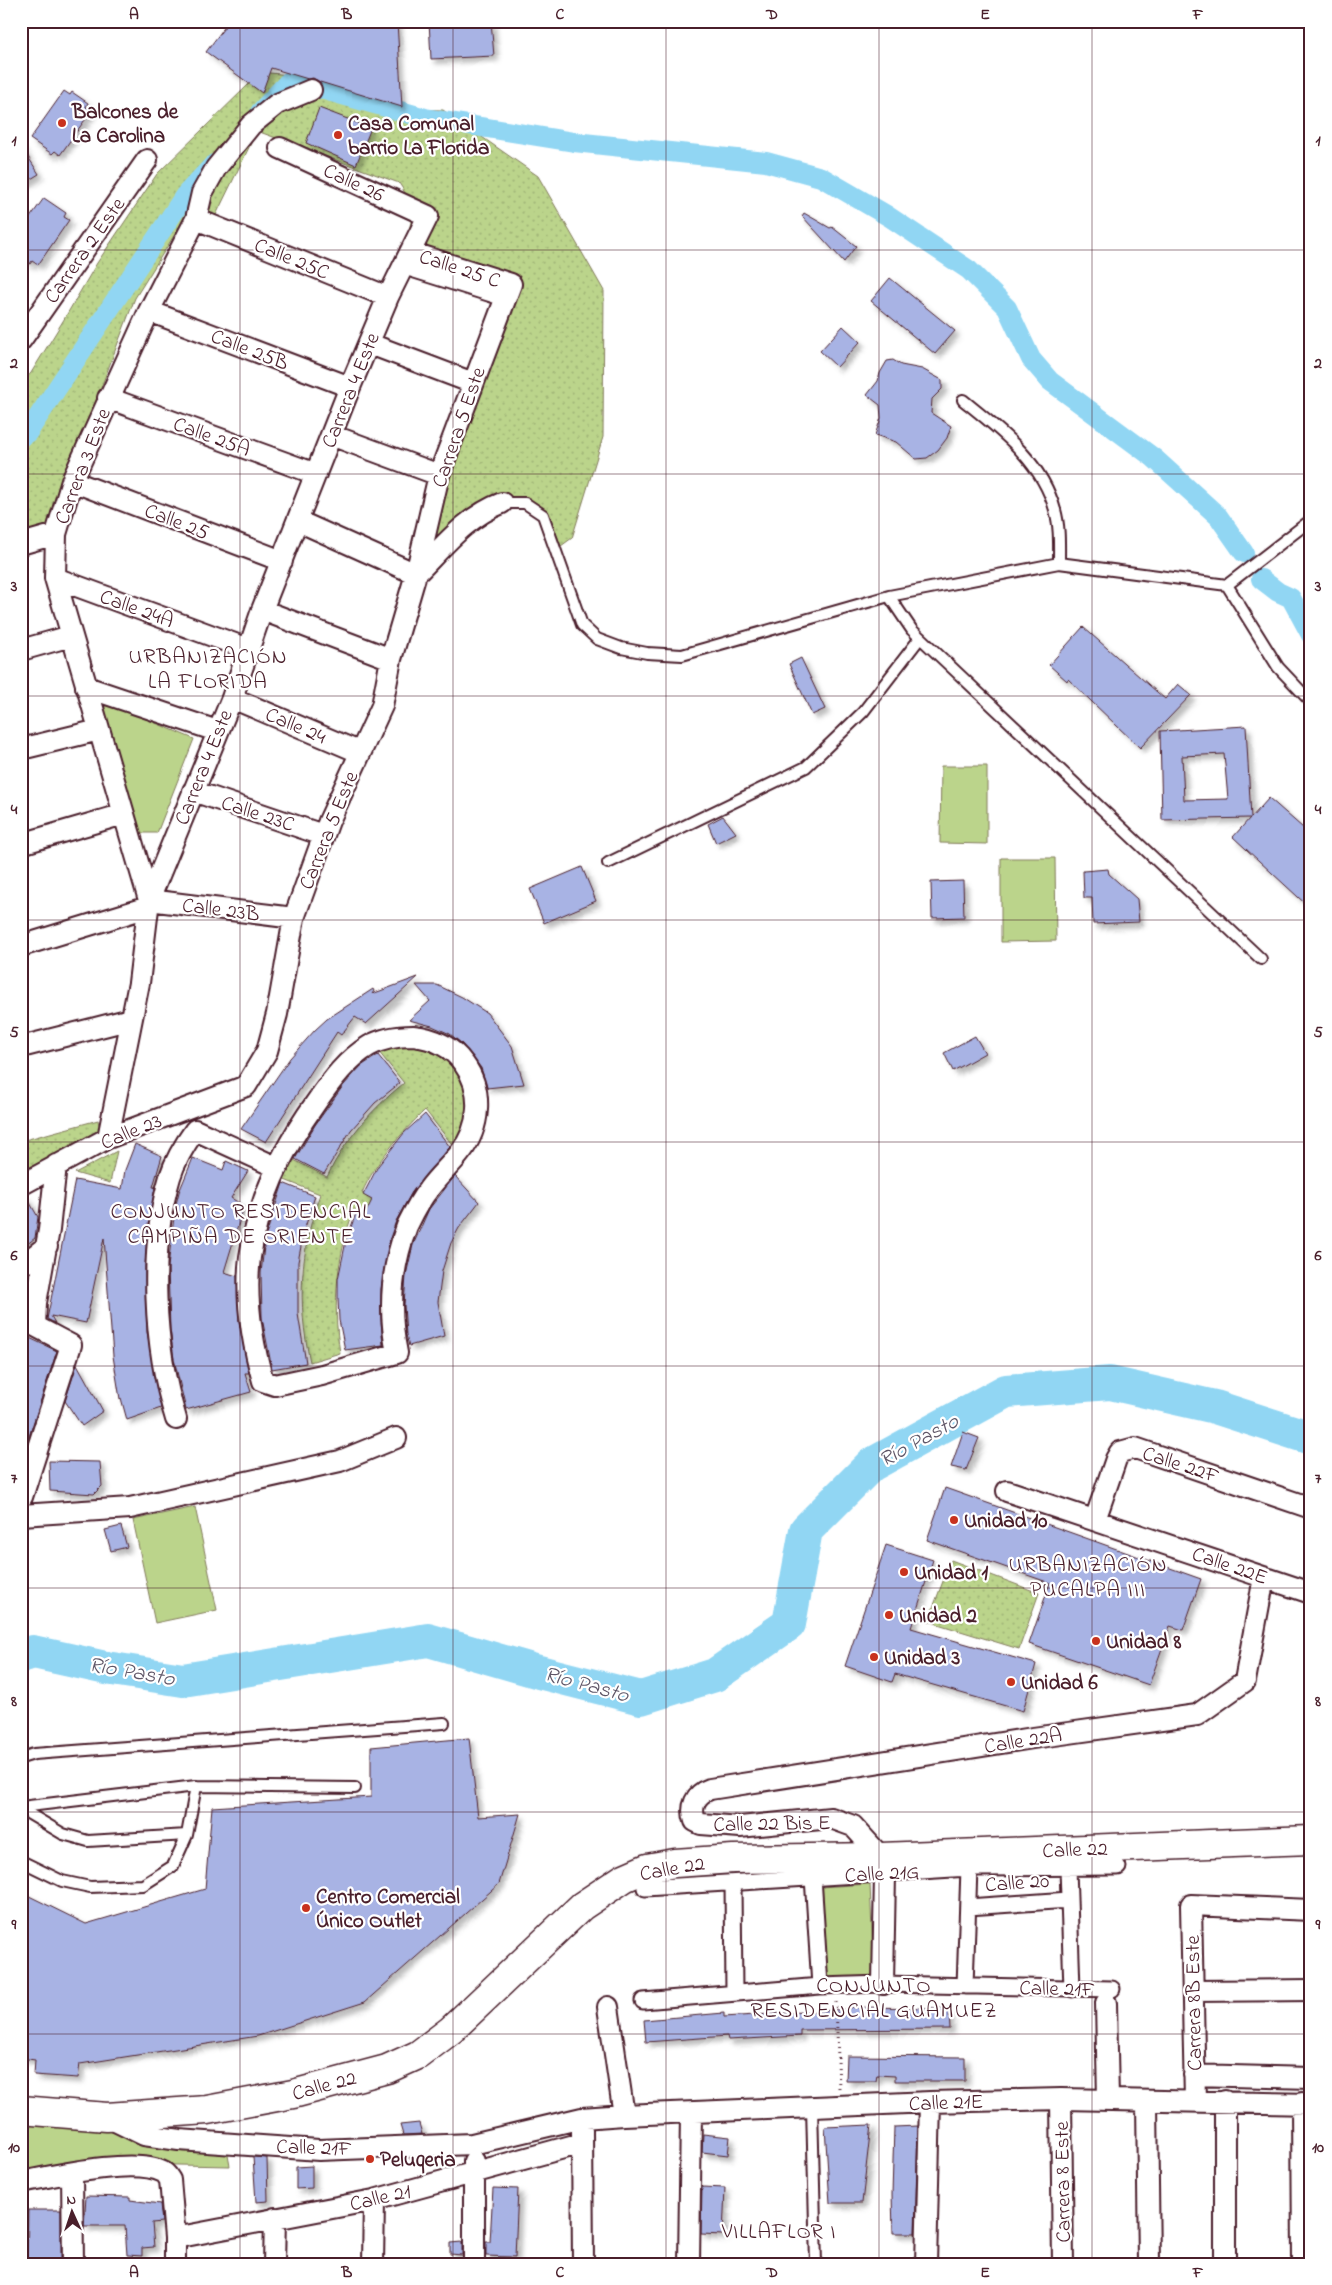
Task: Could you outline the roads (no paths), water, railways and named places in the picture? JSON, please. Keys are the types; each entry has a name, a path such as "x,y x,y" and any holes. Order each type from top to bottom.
{"main road":[{"name":"Calle 22","path":"21,2110 107,2117 207,2110 293,2094 387,2069 410,2058 451,2030 582,1906 624,1878 647,1868 675,1863 733,1859 883,1865 1311,1840"}],"street":[{"name":"Carrera 3 Este","path":"149,904 54,578 56,534 72,481 108,398 149,311 196,219 202,193 216,168 251,125 277,104 311,90"},
{"name":"Calle 26","path":"280,148 428,216"},
{"name":"Carrera 2 Este","path":"21,340 147,160"},
{"name":"Carrera 4 Este","path":"108,1138 139,983 149,904 232,698 262,610 350,387 370,344 388,297 428,216"},
{"name":"Calle 25C","path":"196,219 388,297"},
{"name":"Calle 25 C","path":"406,259 504,290"},
{"name":"Carrera 5 Este","path":"246,1086 267,1051 275,1024 294,918 323,835 382,706 391,659 416,574 439,475 473,383 504,290"},
{"name":"Calle 25B","path":"149,311 350,387"},
{"path":"370,344 473,383"},
{"name":"Calle 25A","path":"108,398 316,474"},
{"path":"331,435 439,475"},
{"name":"Calle 25","path":"72,481 282,561"},
{"name":"Carrera 5 Este","path":"416,574 460,529 485,510 502,503"},
{"path":"298,521 416,574"},
{"path":"21,544 56,534"},
{"name":"Calle 24A","path":"54,578 248,648"},
{"path":"262,610 391,659"},
{"path":"21,650 71,636"},
{"path":"86,687 218,732"},
{"name":"Calle 24","path":"232,698 360,752"},
{"path":"21,749 99,730"},
{"name":"Calle 23C","path":"193,792 323,835"},
{"path":"21,844 124,814"},
{"name":"Calle 23B","path":"21,946 149,904 294,918"},
{"path":"21,1047 132,1019"},
{"path":"394,1037 422,1037 450,1049 466,1067 474,1084 477,1099 476,1115 471,1135 461,1152 432,1184 418,1205 407,1228 397,1258 391,1311 397,1353 322,1375 275,1386 263,1382 252,1330 249,1271 257,1225 276,1167 296,1130 327,1087 348,1062 368,1046 394,1037"},
{"name":"Calle 23","path":"21,1185 108,1138 246,1086"},
{"path":"188,1108 196,1130 276,1167"},
{"path":"176,1419 160,1348 158,1291 160,1234 170,1177 178,1158 196,1130"},
{"path":"56,1165 47,1246 36,1303 28,1324 71,1346 22,1506 130,1508 340,1461 396,1438"},
{"path":"21,1266 47,1246"},
{"name":"Calle 22F","path":"1095,1520 1116,1458 1120,1452 1135,1448 1311,1508"},
{"name":"Calle 22E","path":"1007,1491 1311,1593"},
{"name":"Calle 22A","path":"693,1805 696,1798 703,1792 710,1790 1033,1738 1197,1715 1245,1681 1264,1576"},
{"name":"Calle 22 Bis E","path":"693,1805 693,1814 696,1821 701,1824 740,1826 831,1818 853,1826 883,1865"},
{"path":"883,1865 883,1984"},
{"name":"Calle 21G","path":"646,1888 812,1877 883,1865 970,1868 1118,1867"},
{"path":"965,1986 970,1868"},
{"path":"1068,1868 1072,1989"},
{"path":"812,1877 820,1986"},
{"path":"733,1883 734,1993"},
{"name":"Calle 20","path":"968,1907 1069,1900"},
{"name":"Carrera 8B Este","path":"1195,2101 1191,1905 1311,1910"},
{"name":"Calle 21F","path":"643,2001 820,1986 883,1984 1072,1989 1109,1996"},
{"path":"1193,1991 1311,1990"},
{"path":"1108,2099 1109,1996"},
{"path":"608,2008 624,2115"},
{"path":"1194,2075 1311,2078"},
{"name":"Calle 21E","path":"582,2118 930,2102 1061,2099 1108,2099 1147,2102 1306,2103"},
{"name":"Carrera 8 Este","path":"1061,2099 1063,2264"},
{"path":"1225,2101 1225,2264"},
{"path":"926,2264 930,2102"},
{"path":"1147,2102 1149,2264"},
{"path":"1303,2264 1306,2103"},
{"path":"689,2264 691,2113"},
{"name":"Calle 21F","path":"107,2117 144,2135 179,2140 319,2150 472,2144 582,2118"},
{"path":"582,2118 582,2264"},
{"name":"Calle 21","path":"175,2238 374,2200 582,2143"},
{"path":"472,2144 475,2173 474,2264"},
{"path":"21,2182 117,2166 156,2169 165,2172 170,2180 175,2238 175,2264"},
{"path":"72,2173 73,2264"},
{"path":"373,2264 374,2200"},
{"path":"274,2218 274,2264"}],"lane":[{"path":"962,400 1014,442 1043,481 1055,509 1059,563"},
{"path":"502,503 525,503 543,515 582,625 597,639 621,648 682,656 889,596 1059,563 1227,585 1311,520"},
{"path":"1227,585 1278,667 1311,702"},
{"path":"889,596 912,630 920,638 1261,959"},
{"path":"608,863 806,767 863,712 920,638"},
{"path":"21,1758 34,1754 444,1723"},
{"path":"21,1808 196,1786 355,1788"},
{"path":"21,1861 62,1881 90,1887 143,1885 173,1866 187,1835 196,1786"},
{"path":"21,1808 63,1834 88,1841 187,1835"},
{"path":"812,2107 816,2264"}],"waterway":[{"path":"260,112 288,82 314,87 425,118 574,142 766,162 821,177 888,216 969,270 1007,308 1031,359 1050,381 1154,458 1218,516 1244,553"},
{"path":"21,437 28,432 185,195 214,164"},
{"path":"1261,579 1278,592 1291,598 1311,635"},
{"name":"Río Pasto","path":"21,1656 33,1652 106,1668 183,1680 428,1640 539,1672 641,1698 715,1675 789,1624 806,1530 871,1465 1006,1391 1110,1383 1215,1407 1311,1438"}],"place":[{"name":"Balcones de La Carolina","path":"62,123"},
{"name":"Casa Comunal barrio La Florida","path":"338,135"},
{"name":"Unidad 10","path":"954,1520"},
{"name":"Unidad 1","path":"904,1572"},
{"name":"Unidad 2","path":"889,1615"},
{"name":"Unidad 8","path":"1096,1641"},
{"name":"Unidad 3","path":"874,1657"},
{"name":"Unidad 6","path":"1011,1682"},
{"name":"Centro Comercial Único Outlet","path":"306,1908"},
{"name":"Peluqeria","path":"370,2159"}],"district":[{"name":"URBANIZACIÓN LA FLORIDA","path":"208,668"},
{"name":"CONJUNTO RESIDENCIAL CAMPIÑA DE ORIENTE","path":"241,1222"},
{"name":"URBANIZACIÓN PUCALPA III","path":"1088,1576"},
{"name":"CONJUNTO RESIDENCIAL GUAMUEZ","path":"874,1996"},
{"name":"VILLAFLOR I","path":"779,2230"}]}
